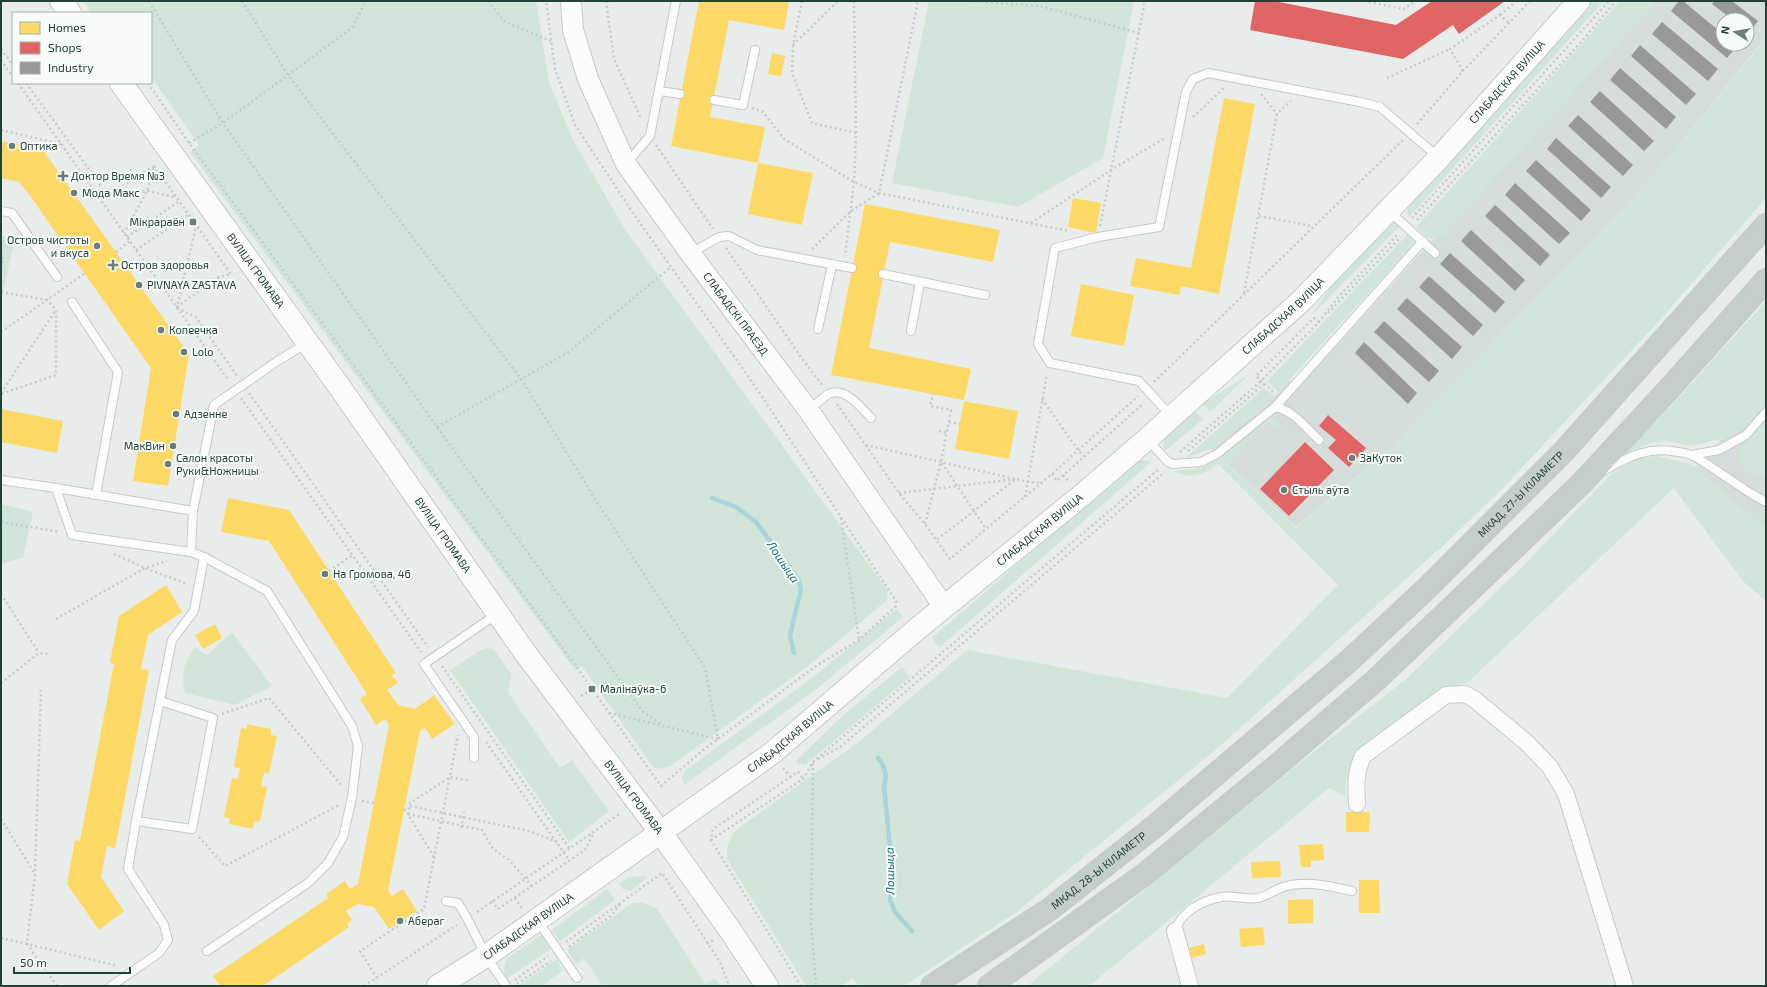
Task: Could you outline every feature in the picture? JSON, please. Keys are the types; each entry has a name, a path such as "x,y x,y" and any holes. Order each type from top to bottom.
{"highway":[{"name":"МКАД, 27-Ы КІЛАМЕТР","path":"1255,742 1350,660 1421,593 1564,450 1766,225"},
{"path":"989,986 1145,874 1275,767 1377,679 1581,484 1669,389 1766,280"},
{"name":"МКАД, 28-Ы КІЛАМЕТР","path":"932,986 1050,909 1155,826 1255,742"}],"main road":[{"path":"61,1 69,12"},
{"name":"СЛАБАДСКАЯ ВУЛІЦА","path":"438,986 486,956 771,754 944,607 1081,496 1172,417 1301,301 1439,158 1579,1"},
{"name":"ВУЛІЦА ГРОМАВА","path":"123,84 308,342 526,654 661,833 730,930 767,986"}],"street":[{"name":"СЛАБАДСКІ ПРАЕЗД","path":"571,1 573,30 588,79 626,164 690,253 809,411 944,607"},
{"path":"1357,804 1355,779 1358,766 1363,756 1446,695 1465,694 1474,699 1526,742 1550,766 1566,794 1625,986"},
{"path":"1175,931 1190,986"}],"lane":[{"path":"626,164 650,136 676,1"},
{"path":"714,100 743,105 755,50"},
{"path":"1172,417 1139,381 1050,363 1038,344 1054,248 1098,237 1159,226 1186,92 1193,79 1208,73 1380,107 1439,158"},
{"path":"659,91 680,94"},
{"path":"1389,210 1435,253"},
{"path":"1,211 12,213 57,277"},
{"path":"690,253 719,237 729,236 757,250 848,268"},
{"path":"1147,439 1168,462 1174,464 1201,462 1217,454 1275,407 1423,241"},
{"path":"818,329 832,265"},
{"path":"883,274 985,295"},
{"path":"910,331 920,282"},
{"path":"72,302 118,372 96,495"},
{"path":"191,552 193,511 214,405 308,342"},
{"path":"809,411 829,393 838,392 854,400 871,418"},
{"path":"1275,407 1282,408 1288,412 1319,440"},
{"path":"1692,455 1719,450 1746,434 1766,412"},
{"path":"1581,484 1616,463 1648,451 1664,449 1692,455 1744,490 1766,501"},
{"path":"1,480 193,511"},
{"path":"56,488 72,535 191,552 204,557 266,591 352,726 358,746 352,798 343,836 328,863 308,882 207,951"},
{"path":"111,986 159,953 168,940 164,925 128,869 136,821 172,640 194,611 204,557"},
{"path":"474,758 474,737 424,664 498,613"},
{"path":"136,821 192,829 212,718 160,701"},
{"path":"1175,931 1188,910 1221,897 1258,898 1283,888 1301,884 1320,884 1352,891"},
{"path":"446,901 458,903 486,956 506,986"},
{"path":"537,919 578,978"}],"path":[{"path":"149,1 223,123 438,427 643,712 663,726"},
{"path":"242,1 288,75 522,380 596,499 705,668 718,739"},
{"path":"189,142 223,123 352,28 366,1"},
{"path":"488,1 505,22 552,41"},
{"path":"149,84 189,142 573,662 661,786 718,739 816,666 859,640 896,606 896,601 757,389 671,267 575,125 555,69 546,1"},
{"path":"606,1 614,59 650,136 797,350 899,493 925,524 950,559 1052,474 1146,389 1409,133 1463,71 1530,1"},
{"path":"802,1 793,45 792,73 812,123 856,133"},
{"path":"793,45 838,1"},
{"path":"848,268 856,133 854,1"},
{"path":"802,259 851,211 879,193 918,1"},
{"path":"971,1 1040,6 1139,33"},
{"path":"743,105 763,112 784,138 854,182 879,193 1098,237 1145,1"},
{"path":"1364,1 1404,8 1415,1"},
{"path":"1387,78 1450,49 1500,15 1512,5 1514,1"},
{"path":"1271,390 1256,376 1314,318 1319,322 1410,228 1581,42 1616,1"},
{"path":"1500,15 1509,23"},
{"path":"1,49 12,65"},
{"path":"1450,49 1463,71"},
{"path":"1,60 12,75"},
{"path":"19,84 352,555 432,659"},
{"path":"27,84 100,184 100,199"},
{"path":"1258,91 1277,114"},
{"path":"1244,294 1277,114 1293,99"},
{"path":"1,130 61,145"},
{"path":"1030,223 1111,170 1178,130"},
{"path":"100,199 154,166"},
{"path":"124,233 147,191 154,166"},
{"path":"154,166 178,202 231,274 218,277 177,307"},
{"path":"130,169 136,177"},
{"path":"100,199 147,191 175,197"},
{"path":"127,237 178,202"},
{"path":"136,250 188,215"},
{"path":"1259,216 1313,226"},
{"path":"177,307 196,226"},
{"path":"116,252 130,241"},
{"path":"1,258 4,258 1,268"},
{"path":"438,427 567,353 671,267"},
{"path":"1,332 85,273"},
{"path":"218,277 223,290"},
{"path":"1,292 48,300 56,310 56,375 1,393"},
{"path":"177,307 196,317 432,659 570,849"},
{"path":"1,393 56,310"},
{"path":"1025,497 1029,482 1042,398 1050,363"},
{"path":"816,986 811,923 813,762 840,747 1174,464 1264,384"},
{"path":"925,524 941,462 951,410 930,406 932,394"},
{"path":"1052,474 1057,481 1153,395"},
{"path":"1042,398 1078,450 1084,456"},
{"path":"949,422 960,424"},
{"path":"939,431 947,433"},
{"path":"865,445 1029,482 1041,483"},
{"path":"941,462 986,528"},
{"path":"899,493 1016,479"},
{"path":"936,540 1016,479"},
{"path":"840,516 859,640"},
{"path":"56,619 145,568 191,552"},
{"path":"329,571 352,555"},
{"path":"1,594 39,653"},
{"path":"1,683 39,653 49,654"},
{"path":"41,690 35,874 27,944 57,986"},
{"path":"192,829 225,866 352,798 269,698 212,718"},
{"path":"609,713 718,739"},
{"path":"377,978 360,951 424,909 462,718"},
{"path":"483,739 569,860"},
{"path":"801,986 711,840 713,829 798,772 803,778"},
{"path":"434,858 408,814 410,803 450,777 470,781"},
{"path":"410,806 463,816 529,832 557,842"},
{"path":"404,810 409,810"},
{"path":"461,827 464,812"},
{"path":"364,986 526,879 621,812"},
{"path":"408,814 461,827 482,830 493,849 509,860 532,887"},
{"path":"1,819 35,874"},
{"path":"492,901 498,909 532,887 585,850 593,833"},
{"path":"515,986 612,915 623,900 662,873 720,962 729,986"},
{"path":"1,938 134,970"}],"shaded area":[{"path":"1649,1 1766,1 1766,37 1755,51 1755,12 1715,12 1715,52 1754,52 1655,175 1391,448 1296,527 1211,449 1270,401 1289,380 1299,387"},
{"path":"1766,387 1766,601 1743,581 1675,488 1735,425"}],"green space":[{"path":"83,1 536,1 549,82 572,138 626,231 888,591 887,600 807,667 669,767 657,769 652,766 582,666 575,670 190,152 199,145 152,78 152,12 90,12"},
{"path":"929,1 1134,1 1103,158 1018,207 892,183"},
{"path":"1592,1 1604,1 1409,217 1407,213 1408,205"},
{"path":"1620,1 1657,1 1443,235 1431,238 1422,233 1416,227"},
{"path":"1766,38 1766,198 1659,321 1502,489 1447,542 1219,747 1015,913 904,986 859,986 853,978 842,986 806,986 727,859 728,844 736,830 860,741 967,650 1227,698 1338,585 1218,464 1207,471 1190,476 1173,471 1194,469 1207,462 1269,419 1275,419 1278,425 1277,429 1268,422 1227,464 1296,528 1391,448 1656,174"},
{"path":"1392,223 1400,226 1309,318 1342,272 1387,225"},
{"path":"1408,234 1416,241 1278,392 1267,381"},
{"path":"1,235 15,239 1,299"},
{"path":"1766,301 1766,405 1745,428 1728,437 1692,446 1667,441 1651,443 1622,455 1674,403"},
{"path":"1248,375 1210,412 1202,404"},
{"path":"1264,388 1274,396 1270,401 1211,449 1185,458"},
{"path":"1194,410 1203,419 1166,450 1163,446 1164,438"},
{"path":"1766,418 1766,476 1752,475 1745,470 1740,463 1739,457 1745,442"},
{"path":"1658,456 1690,464 1756,520 1766,526 1766,601 1743,581 1674,488 1468,682 1441,691 1355,755 1346,781 1345,796 1329,788 1089,986 1027,986 1317,749 1405,680 1524,565 1613,472 1638,459"},
{"path":"1143,460 1151,462 939,648 932,638 1136,461"},
{"path":"1,504 33,512 23,557 3,564 1,563"},
{"path":"896,609 903,617 818,688 684,785 682,777 686,770 812,678"},
{"path":"232,632 272,686 235,705 185,693 183,679 184,669 195,647 207,655"},
{"path":"490,647 496,652 511,674 508,692 560,768 572,760 609,811 569,842 450,670 479,651"},
{"path":"902,667 910,677 805,765 798,764 796,761 840,718"},
{"path":"640,876 648,877 631,891 622,889 619,883 628,878"},
{"path":"607,889 615,900 560,941 552,930"},
{"path":"632,903 643,903 657,908 705,984 715,978 720,986 603,986 584,958 576,964 567,950"},
{"path":"543,934 552,948 505,980 504,968 507,958"},
{"path":"557,959 563,970 542,986 518,986"}],"building: Homes":[{"path":"699,1 789,1 784,30 729,20 710,117 765,127 758,163 671,146"},
{"path":"772,53 785,56 781,76 768,74"},
{"path":"1224,98 1255,104 1219,294 1181,286 1179,295 1130,286 1136,258 1191,268"},
{"path":"1,141 42,149 189,354 168,486 133,481 151,368 28,193 19,182 1,178"},
{"path":"758,163 813,173 802,225 748,214"},
{"path":"1073,198 1101,203 1096,233 1068,227"},
{"path":"865,204 1000,230 993,262 890,242 869,348 971,369 964,400 831,375"},
{"path":"1081,284 1134,295 1124,346 1071,336"},
{"path":"964,401 1018,411 1009,459 955,449"},
{"path":"1,409 63,421 57,453 1,442"},
{"path":"228,498 289,510 396,673 392,675 398,683 387,690 398,705 415,709 434,695 455,724 432,739 425,728 420,731 388,890 392,896 403,889 417,911 389,929 374,907 358,904 346,911 352,920 347,924 349,927 263,986 220,986 213,976 328,898 326,894 345,881 350,889 358,884 389,725 385,719 376,725 360,699 367,694 269,541 221,532"},
{"path":"166,585 182,612 148,635 141,669 149,670 122,813 115,848 107,846 101,877 124,911 99,930 67,884 75,840 80,841 114,664 110,662 119,616"},
{"path":"215,624 222,638 203,649 195,635"},
{"path":"247,724 271,729 271,735 277,736 269,774 264,773 261,786 267,787 260,822 254,821 253,829 229,824 230,818 224,817 232,778 238,779 240,768 234,767 241,728 247,729"},
{"path":"1346,812 1370,812 1369,832 1346,832"},
{"path":"1323,844 1324,860 1311,861 1311,867 1301,867 1299,845"},
{"path":"1280,861 1281,877 1252,878 1251,862"},
{"path":"1359,880 1379,880 1380,913 1359,913"},
{"path":"1313,899 1313,923 1288,924 1288,900"},
{"path":"1263,927 1265,945 1241,947 1239,929"},
{"path":"1204,944 1206,954 1192,958 1189,948"}],"building: Shops":[{"path":"1255,1 1274,1 1396,25 1432,1 1505,1 1459,34 1453,25 1403,59 1250,30"},
{"path":"1328,415 1366,448 1349,467 1328,448 1336,440 1319,426"},
{"path":"1305,442 1334,470 1289,516 1260,489"}],"building: Industry":[{"path":"1679,1 1683,1 1715,27 1715,48 1671,11"},
{"path":"1714,1 1732,1 1746,12 1722,12 1712,4"},
{"path":"1662,22 1718,69 1708,81 1652,34"},
{"path":"1640,45 1696,94 1686,105 1631,56"},
{"path":"1720,52 1732,52 1727,58"},
{"path":"1620,68 1676,117 1666,129 1610,80"},
{"path":"1600,91 1654,141 1644,151 1590,102"},
{"path":"1578,115 1633,165 1623,176 1568,126"},
{"path":"1556,138 1611,187 1601,198 1547,149"},
{"path":"1536,160 1591,210 1581,221 1526,171"},
{"path":"1515,183 1570,233 1559,244 1505,195"},
{"path":"1495,205 1550,255 1540,266 1485,216"},
{"path":"1471,230 1525,280 1515,291 1461,241"},
{"path":"1450,253 1505,302 1495,313 1440,264"},
{"path":"1429,276 1483,325 1473,336 1419,287"},
{"path":"1407,298 1462,347 1452,359 1397,309"},
{"path":"1384,321 1439,371 1429,382 1374,332"},
{"path":"1364,342 1417,393 1408,404 1355,353"}],"waterway":[{"name":"Лошыца","path":"712,498 736,507 756,522 798,579 801,589 790,635 794,653"},
{"name":"Лошыца","path":"878,758 883,765 886,775 884,786 891,858 890,900 895,912 912,931"}],"place":[{"name":"Оптика","path":"12,146"},
{"name":"Доктор Время №3","path":"63,176"},
{"name":"Мода Макс","path":"74,193"},
{"name":"Мікрараён","path":"193,222"},
{"name":"Остров чистоты и вкуса","path":"97,246"},
{"name":"Остров здоровья","path":"113,265"},
{"name":"PIVNAYA ZASTAVA","path":"139,285"},
{"name":"Копеечка","path":"161,330"},
{"name":"Lolo","path":"184,352"},
{"name":"Адзенне","path":"176,414"},
{"name":"МакВин","path":"173,446"},
{"name":"ЗаКуток","path":"1352,458"},
{"name":"Салон красоты Руки&Ножницы","path":"168,464"},
{"name":"Стыль аўта","path":"1284,490"},
{"name":"На Громова, 46","path":"325,574"},
{"name":"Малінаўка-6","path":"592,689"},
{"name":"Абераг","path":"400,921"}]}
